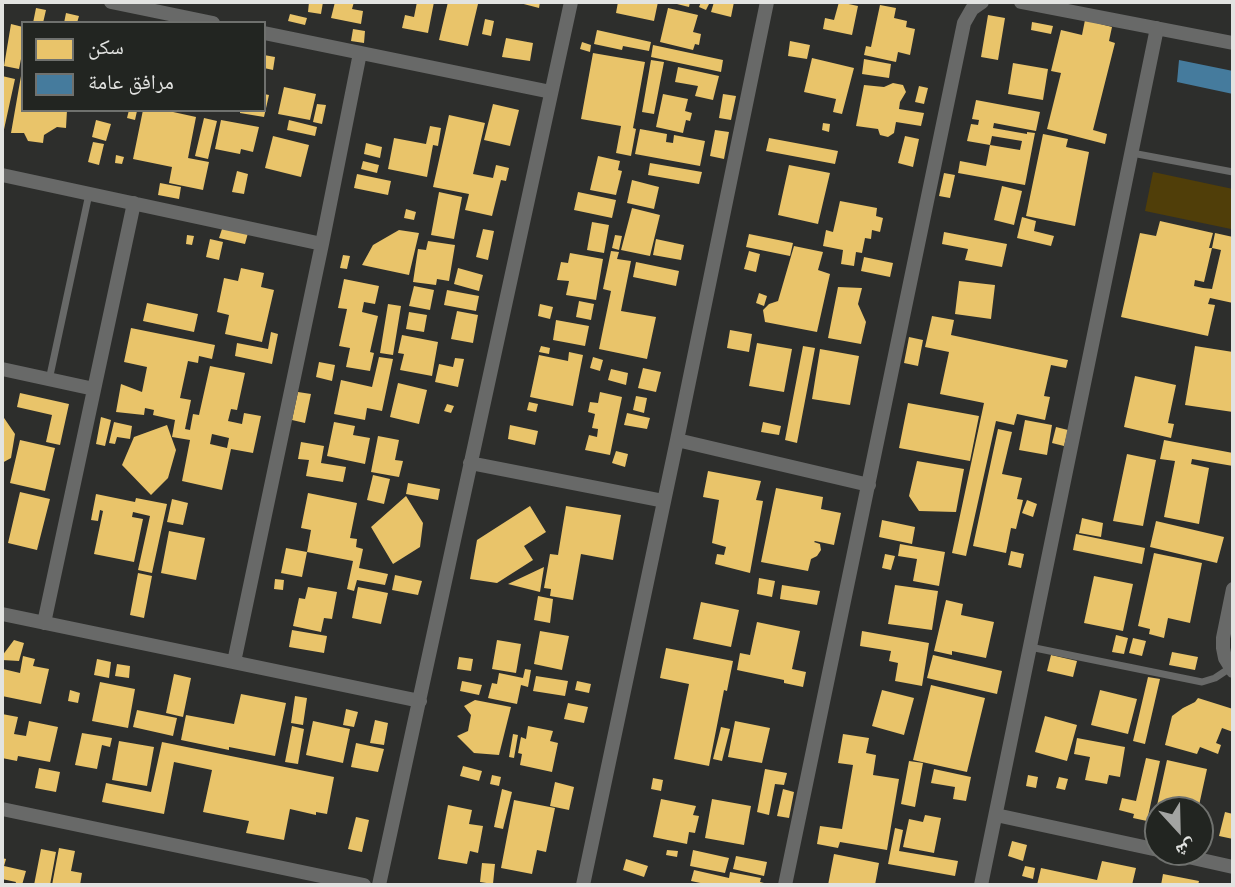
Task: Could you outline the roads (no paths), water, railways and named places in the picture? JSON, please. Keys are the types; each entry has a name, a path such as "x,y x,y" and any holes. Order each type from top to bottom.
{"street":[{"path":"111,2 203,21"},
{"path":"379,885 570,2"},
{"path":"583,885 767,2"},
{"path":"785,885 964,23 979,2"},
{"path":"1021,2 1233,43"},
{"path":"981,885 1157,28"},
{"path":"266,33 551,92"},
{"path":"234,662 360,53"},
{"path":"2,175 322,244"},
{"path":"44,623 134,203"},
{"path":"2,369 94,389"},
{"path":"677,440 869,485"},
{"path":"470,463 664,501"},
{"path":"1232,669 1225,658 1223,638 1233,589"},
{"path":"2,614 419,701"},
{"path":"2,809 364,885"},
{"path":"996,815 1144,847"},
{"path":"1214,863 1233,867"}],"lane":[{"path":"1132,153 1233,172"},
{"path":"49,380 89,193"},
{"path":"1030,647 1202,682 1232,669"}]}
